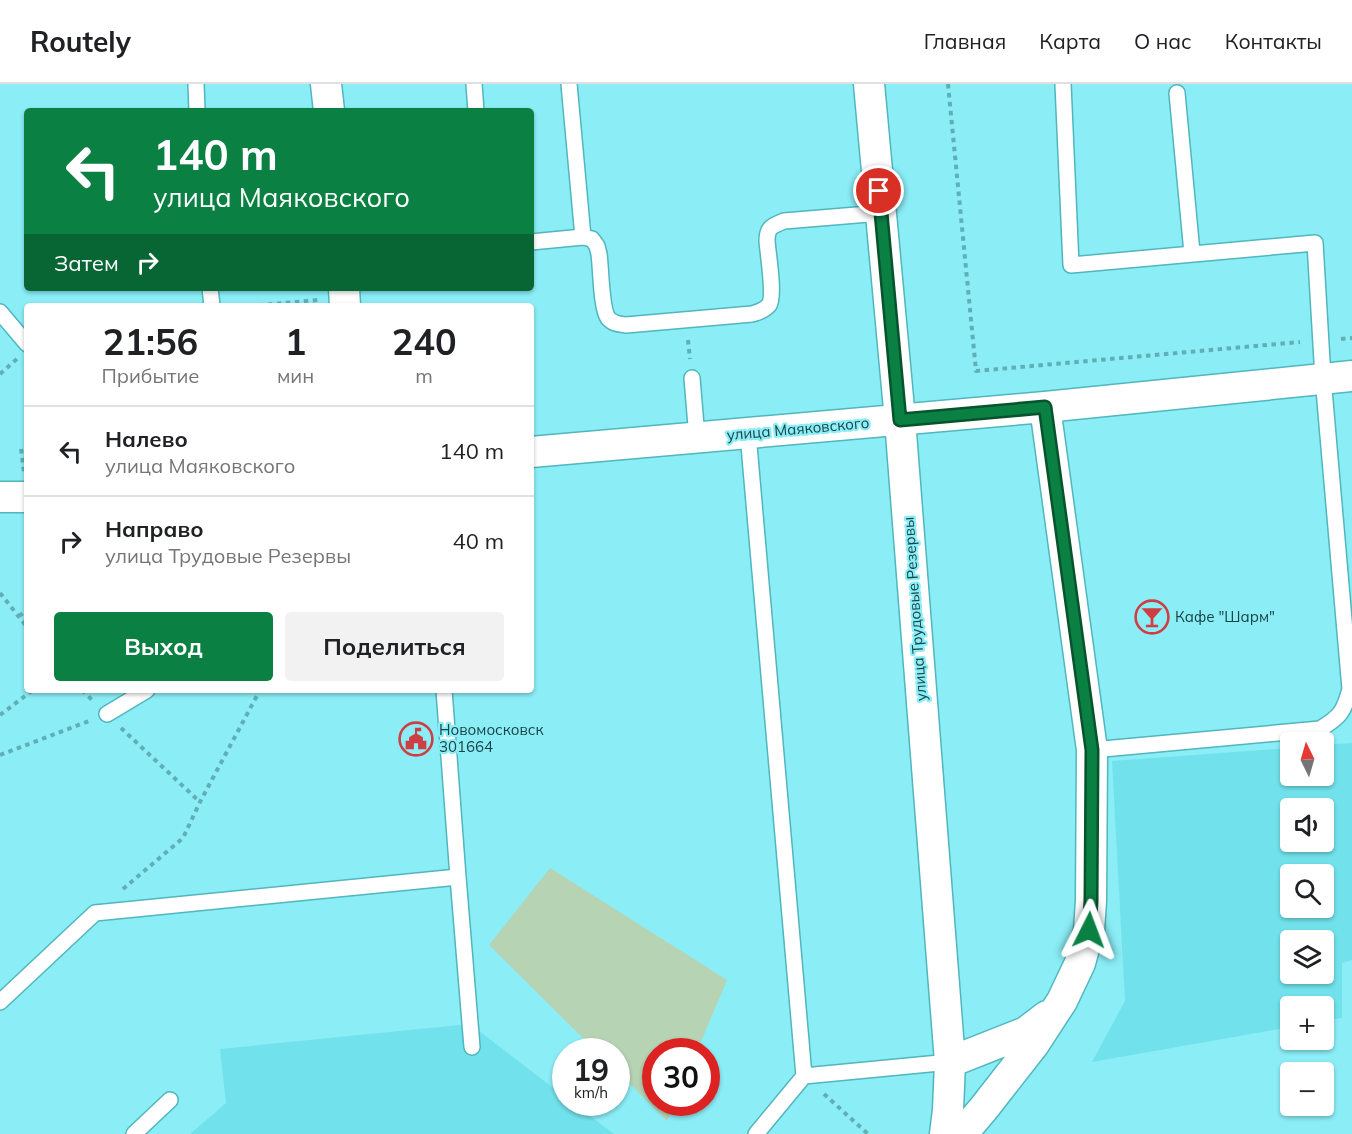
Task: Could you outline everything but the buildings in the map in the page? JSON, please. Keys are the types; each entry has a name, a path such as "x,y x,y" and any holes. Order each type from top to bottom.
{"street":[{"path":"326,84 328,108"},
{"name":"улица Трудовые Резервы","path":"869,84 900,420 950,1062 945,1134"},
{"name":"улица Маяковского","path":"534,453 1045,407 1337,377"},
{"path":"962,1134 1034,1044 1062,1001 1080,963 1089,930 1092,750 1045,407"},
{"path":"0,497 24,497"},
{"path":"950,1062 1026,1032 1062,1001"}],"lane":[{"path":"195,84 197,108"},
{"path":"474,84 476,108"},
{"path":"569,84 583,237"},
{"path":"1063,84 1071,265 1315,243 1320,340 1337,377 1350,689 1346,705 1336,719 1320,729 1092,750"},
{"path":"1178,93 1192,253"},
{"path":"534,242 592,238 599,254 604,308 607,317 614,324 626,325 752,314 764,310 771,303 767,233 772,226 784,221 881,213"},
{"path":"0,312 24,340"},
{"path":"692,378 697,438"},
{"path":"748,434 804,1076 756,1134"},
{"path":"107,714 142,693"},
{"path":"444,693 472,1047"},
{"path":"0,1002 95,913 458,877"},
{"path":"804,1076 950,1062"},
{"path":"134,1134 170,1100"}],"path":[{"path":"948,84 976,371 1352,338"},
{"path":"283,303 337,298"},
{"path":"686,319 692,378"},
{"path":"0,374 18,358"},
{"path":"0,593 24,623"},
{"path":"19,616 24,612"},
{"path":"0,716 29,693"},
{"path":"85,693 200,802"},
{"path":"95,913 183,838 258,693"},
{"path":"0,755 107,714"},
{"path":"804,1076 868,1134"}],"shaded area":[{"path":"1352,743 1352,960 1342,963 1342,1018 1334,1019 1334,996 1280,996 1280,1029 1092,1062 1125,1001 1112,761 1280,749 1280,786 1334,786 1334,744"},
{"path":"470,1024 552,1087 552,1116 590,1116 614,1134 190,1134 226,1103 220,1049"}],"green space":[{"path":"550,868 727,980 702,1038 642,1038 642,1096 630,1084 630,1038 583,1038 489,945"}],"place":[{"name":"Кафе \"Шарм\"","path":"1152,617"},
{"name":"Новомосковск 301664","path":"416,739"}],"route":[{"path":"879,191 900,420 1045,407 1092,750 1089,930"}]}
